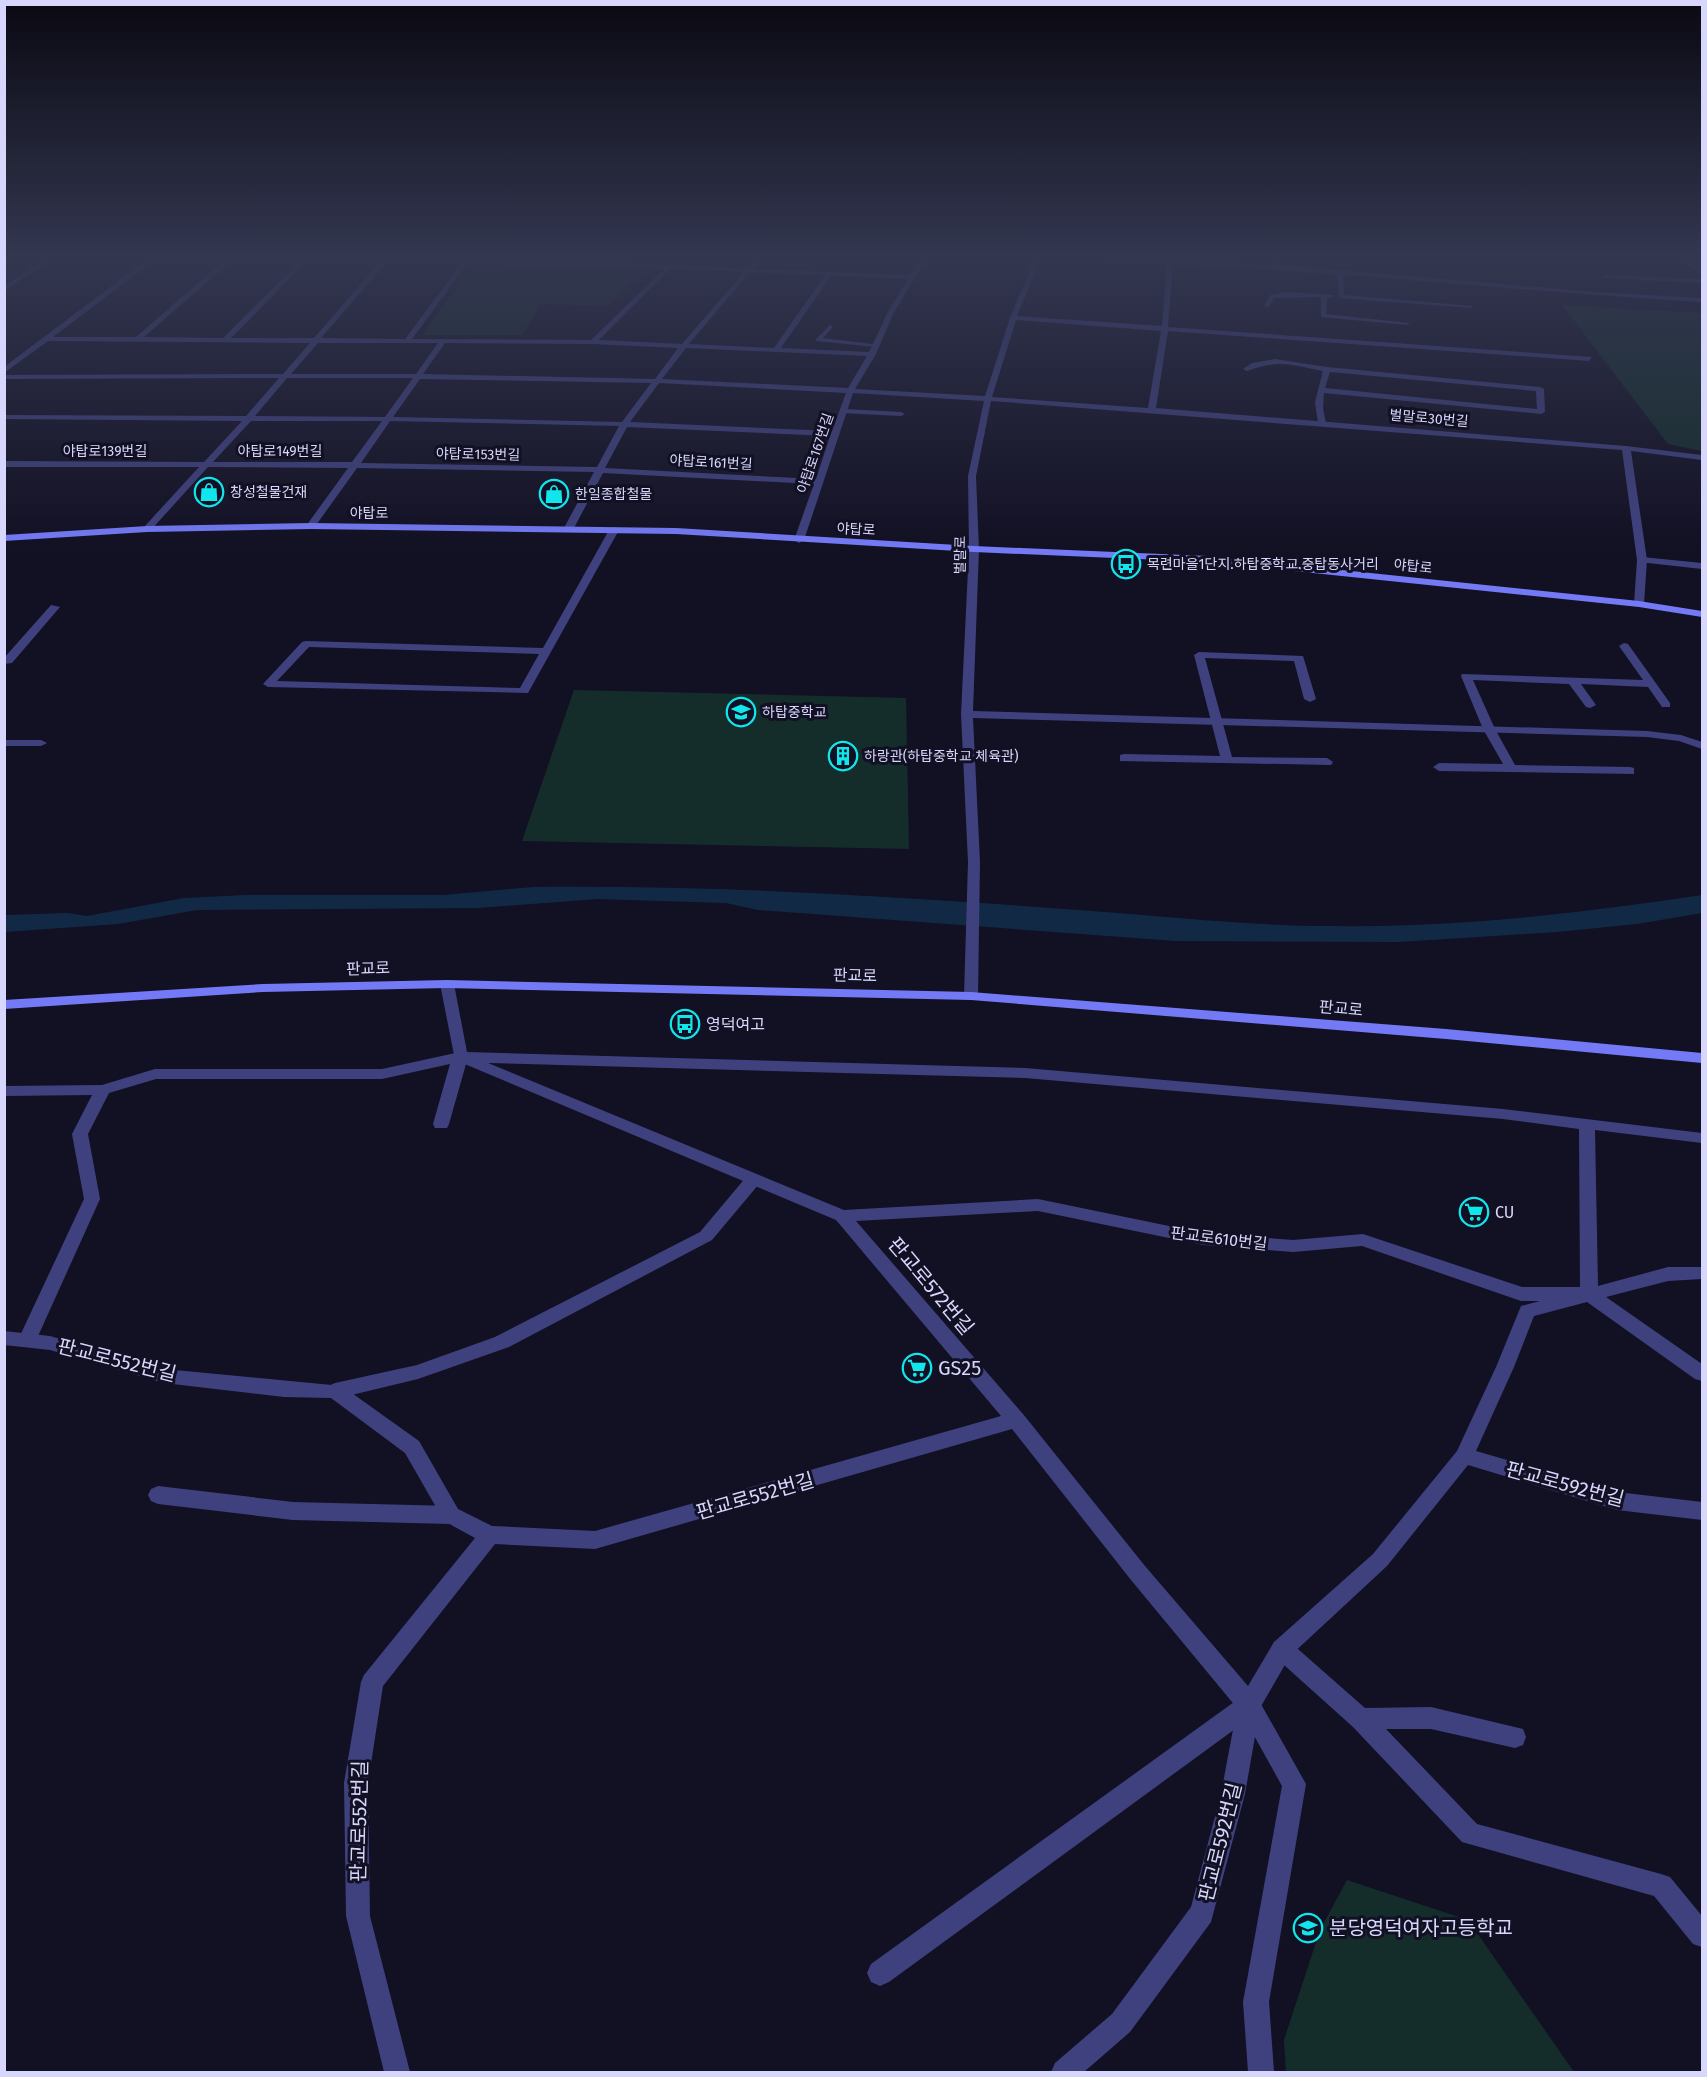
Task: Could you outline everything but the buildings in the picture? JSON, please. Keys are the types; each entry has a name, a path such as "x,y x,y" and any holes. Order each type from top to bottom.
{"street":[{"path":"4,371 25,355"},
{"name":"야탑로149번길","path":"147,529 303,355"},
{"path":"311,526 433,355"},
{"path":"569,528 624,424 676,355"},
{"name":"야탑로167번길","path":"799,540 850,391 871,355"},
{"name":"벌말로","path":"971,996 974,862 968,714 974,549 972,476 988,399 1002,355"},
{"path":"1152,410 1161,355"},
{"path":"1535,355 1589,359"},
{"path":"1247,369 1258,362 1277,362 1327,369 1540,389 1541,412 1321,390"},
{"path":"1322,423 1317,406 1327,369"},
{"name":"벌말로30번길","path":"4,377 416,377 656,381 1152,410 1626,448 1702,457"},
{"path":"844,411 901,414"},
{"name":"야탑로139번길","path":"4,417 248,419"},
{"name":"야탑로149번길","path":"248,419 387,419"},
{"name":"야탑로153번길","path":"387,419 624,424"},
{"path":"624,424 836,434"},
{"path":"1626,448 1642,560 1639,604"},
{"name":"야탑로139번길","path":"4,465 205,465"},
{"name":"야탑로149번길","path":"205,465 355,465"},
{"name":"야탑로153번길","path":"355,465 600,470"},
{"name":"야탑로161번길","path":"600,470 820,482"},
{"name":"야탑로","path":"4,538 147,529 311,526 614,530 1208,559 1639,604 1702,614"},
{"path":"548,651 306,644 268,684 524,691 548,651 614,530"},
{"path":"1642,560 1702,566"},
{"path":"4,661 8,661 55,607"},
{"path":"1624,646 1666,705"},
{"path":"1227,760 1199,655 1299,658 1310,699"},
{"path":"1511,768 1466,676 1651,684"},
{"path":"1573,681 1590,705"},
{"path":"968,714 1647,734 1681,738 1702,746"},
{"path":"4,743 41,743"},
{"path":"1124,758 1327,762"},
{"path":"1439,767 1630,771"},
{"path":"441,1124 460,1057 447,984"},
{"name":"판교로","path":"4,1005 263,988 447,984 971,996 1446,1034 1702,1058"},
{"path":"4,1091 103,1090 155,1074 382,1074 460,1057 1025,1073 1503,1114 1702,1138"},
{"name":"판교로572번길","path":"460,1057 842,1216 1016,1420 1138,1573 1249,1705 1294,1784 1256,2002 1261,2073"},
{"path":"27,1340 92,1199 80,1134 103,1090"},
{"path":"1587,1124 1589,1294 1702,1374"},
{"name":"판교로552번길","path":"4,1338 50,1343 164,1376 284,1389 335,1391 418,1372 502,1342 706,1236 753,1180"},
{"name":"판교로610번길","path":"842,1216 1038,1205 1203,1239 1293,1246 1363,1240 1521,1294 1589,1294"},
{"name":"판교로610번길","path":"1249,1705 1282,1649 1380,1560 1464,1456 1505,1367 1527,1311 1668,1274 1702,1274"},
{"path":"335,1391 412,1447 451,1515"},
{"name":"판교로552번길","path":"451,1515 490,1535 595,1540 1016,1420"},
{"name":"판교로592번길","path":"1464,1456 1617,1501 1702,1511"},
{"path":"158,1495 293,1511 451,1515"},
{"name":"판교로552번길","path":"397,2073 358,1916 356,1783 372,1682 490,1535"},
{"path":"1282,1649 1361,1719 1470,1834 1661,1886 1702,1935"},
{"path":"880,1973 1249,1705"},
{"name":"판교로592번길","path":"1064,2073 1121,2023 1202,1913 1233,1794 1249,1705"},
{"path":"1361,1719 1431,1718 1515,1737"}],"green space":[{"path":"1600,355 1702,355 1702,451 1668,444"},
{"path":"574,690 906,698 909,849 522,841"},
{"path":"1347,1880 1468,1920 1574,2072 1286,2072 1284,2040 1320,1930"}],"water":[{"path":"533,887 673,888 812,893 1303,926 1426,925 1472,922 1611,908 1702,895 1702,913 1637,924 1557,932 1399,942 1176,941 758,910 726,903 598,899 478,908 197,910 118,924 5,932 5,915 68,913 87,916 184,898 246,895 444,895"}],"place":[{"name":"창성철물건재","path":"209,492"},
{"name":"한일종합철물","path":"554,494"},
{"name":"목련마을1단지.하탑중학교.중탑동사거리","path":"1126,564"},
{"name":"하탑중학교","path":"741,712"},
{"name":"하랑관(하탑중학교 체육관)","path":"843,756"},
{"name":"영덕여고","path":"685,1024"},
{"name":"CU","path":"1474,1212"},
{"name":"GS25","path":"917,1368"},
{"name":"분당영덕여자고등학교","path":"1308,1928"}]}
